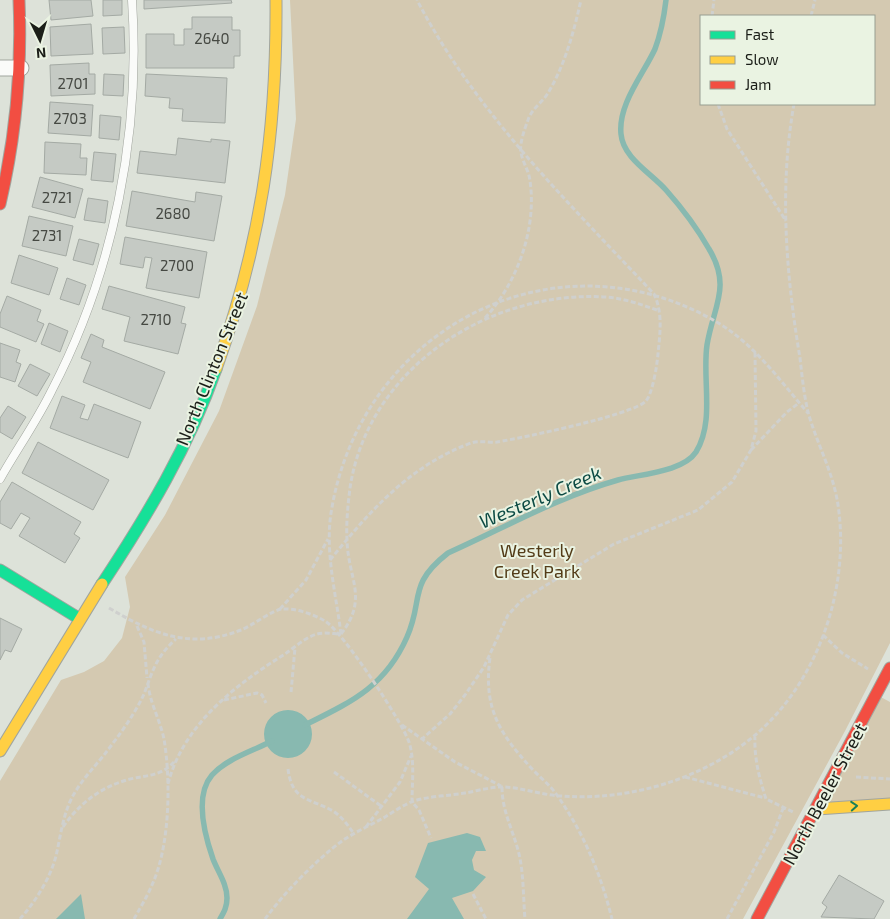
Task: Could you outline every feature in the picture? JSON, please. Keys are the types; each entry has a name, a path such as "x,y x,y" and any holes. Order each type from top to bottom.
{"street":[{"path":"0,204 10,166 21,68 19,0"},
{"name":"North Clinton Street","path":"0,751 146,513 191,431 232,329 260,224 272,147 278,54 276,0"},
{"path":"0,68 21,68"},
{"path":"0,570 80,619"},
{"name":"North Beeler Street","path":"757,919 880,697 888,673"},
{"path":"817,809 890,804"}],"lane":[{"path":"0,479 52,390 84,316 115,225 132,118 134,25 132,0"}],"path":[{"path":"330,560 395,487 426,466 472,442 495,442 622,414 646,401 654,380 658,357 660,311 654,294 520,151 432,30 417,0"},
{"path":"483,320 497,301 515,270 530,230 533,206 530,178 520,151 528,119 534,108 548,93 568,50 581,0"},
{"path":"712,15 714,0"},
{"path":"811,15 814,0"},
{"path":"718,105 727,129 786,222"},
{"path":"402,725 455,762 502,786 558,796 591,798 628,794 685,777 755,735 797,686 815,654 830,617 837,586 841,554 837,498 826,457 808,414 790,300 786,222 789,137 794,105"},
{"path":"341,634 328,539 334,494 351,440 374,399 404,362 422,346 465,317 497,301 547,290 581,288 612,288 654,294 685,307 734,334 755,350 808,414"},
{"path":"341,634 352,620 356,604 347,540 348,507 354,470 359,453 382,406 403,378 432,351 459,331 483,320 532,303 581,297 623,299 660,311"},
{"path":"421,740 450,714 484,667 508,615 522,600 614,544 698,510 732,482 741,470 751,450 756,431 755,350"},
{"path":"751,450 782,417 799,403"},
{"path":"93,598 136,624 177,638 201,638 232,632 261,621 280,609 306,580 328,539"},
{"path":"280,609 309,614 326,621 341,634 402,725 412,753 412,802 423,818 431,838"},
{"path":"134,919 152,885 160,860 165,828 167,788 163,737 147,682 144,642 136,624"},
{"path":"61,830 70,817 100,790 132,778 154,775 167,769 176,760 197,726 223,700 253,675 318,633 341,634"},
{"path":"823,635 842,653 863,667 888,673"},
{"path":"20,919 48,877 55,858 69,803 77,787 117,737 143,695 155,663 165,648 177,638"},
{"path":"291,692 295,647"},
{"path":"490,655 487,682 491,711 505,737 558,796 595,862 602,880 612,919"},
{"path":"223,700 257,693 262,694 266,703"},
{"path":"755,735 754,753 758,775 766,799"},
{"path":"365,828 400,782 412,753"},
{"path":"167,788 176,760"},
{"path":"288,769 290,782 298,795 332,811 346,823 354,834"},
{"path":"334,772 381,806"},
{"path":"836,775 890,780"},
{"path":"685,777 766,799 784,806 793,812"},
{"path":"265,919 304,875 342,841 354,834 412,802 502,786"},
{"path":"502,786 502,802 518,850 525,919"},
{"path":"727,919 774,832 784,806"},
{"path":"473,894 486,919"}],"green space":[{"name":"Westerly Creek Park","path":"290,0 890,0 890,643 845,731 743,919 0,919 0,781 61,680 84,672 104,661 122,638 130,607 125,577 165,515 219,411 257,306 285,195 296,119"},
{"path":"877,695 890,702 890,804 817,809"}],"water":[{"path":"283,710 293,710 302,714 308,720 311,725 311,743 302,754 293,758 283,758 274,754 268,748 264,739 264,729 268,720 274,714"},
{"path":"467,833 480,837 486,851 476,851 472,860 474,870 486,877 473,891 452,898 464,919 407,919 429,889 415,877 428,843"},
{"path":"81,894 85,919 56,919"}],"building":[{"path":"49,0 91,0 93,16 51,20"},
{"path":"103,0 122,0 122,15 103,16"},
{"path":"144,0 231,0 232,3 144,9"},
{"path":"192,17 232,17 232,30 240,30 240,56 234,56 234,68 146,68 146,34 174,34 174,45 184,45 184,29 192,29"},
{"path":"91,24 93,54 51,56 50,27"},
{"path":"124,27 125,53 103,54 102,28"},
{"path":"89,63 89,74 95,74 95,94 51,96 50,65"},
{"path":"104,74 124,75 123,96 103,95"},
{"path":"146,74 227,78 225,123 182,121 183,109 169,108 170,98 145,96"},
{"path":"50,102 93,105 91,136 48,133"},
{"path":"100,115 121,117 119,140 99,138"},
{"path":"178,138 211,142 211,139 230,141 225,183 137,173 140,151 176,155"},
{"path":"45,142 81,144 80,158 87,158 86,175 44,173"},
{"path":"94,152 116,154 113,182 91,180"},
{"path":"40,177 83,189 75,218 32,207"},
{"path":"132,191 195,202 196,192 222,196 214,241 126,226"},
{"path":"88,198 108,201 105,223 84,220"},
{"path":"29,216 73,226 66,256 22,246"},
{"path":"125,237 207,252 199,298 146,288 152,258 145,257 143,268 120,264"},
{"path":"79,239 99,244 93,265 73,260"},
{"path":"19,255 58,268 49,295 11,283"},
{"path":"67,278 86,285 79,305 60,299"},
{"path":"109,286 185,307 181,323 186,324 178,354 124,341 130,317 102,309"},
{"path":"7,296 41,310 37,321 44,324 36,342 0,327 0,314"},
{"path":"49,323 68,331 60,352 41,344"},
{"path":"91,334 104,340 102,347 165,372 150,409 83,382 91,362 81,358"},
{"path":"0,343 20,350 16,362 21,364 15,382 0,377"},
{"path":"30,364 50,374 37,396 18,386"},
{"path":"62,396 85,405 80,418 88,420 94,404 141,422 128,458 50,428"},
{"path":"8,406 26,417 12,439 0,432 0,418"},
{"path":"38,442 109,480 93,510 22,473"},
{"path":"12,482 81,522 74,534 80,538 65,563 19,536 30,518 21,513 11,529 0,523 0,502"},
{"path":"0,618 22,629 11,652 5,650 0,660"},
{"path":"839,875 884,901 874,919 821,917 827,907 822,903"}],"waterway":[{"name":"Westerly Creek","path":"305,725 352,700 377,681 388,669 407,637 412,624 421,584 435,564 448,553 574,495 618,480 660,471 681,464 690,459 702,440 707,413 707,345 720,286 716,262 683,211 666,190 632,158 623,143 621,134 621,123 627,101 655,49 662,25 666,0"},
{"name":"Westerly Creek","path":"220,919 226,907 227,893 213,859 204,828 203,794 212,775 218,769 232,760 272,741"}],"traffic: fast":[{"path":"102,584 166,480 193,426 216,369"},
{"path":"0,570 80,619"}],"traffic: slow":[{"path":"216,369 232,323 244,277 263,187 273,96 276,49 276,0"},
{"path":"0,751 102,584"},
{"path":"817,809 890,804"}],"traffic: jam":[{"path":"0,204 6,179 17,102 20,51 19,0"},
{"path":"757,919 890,668"}]}
